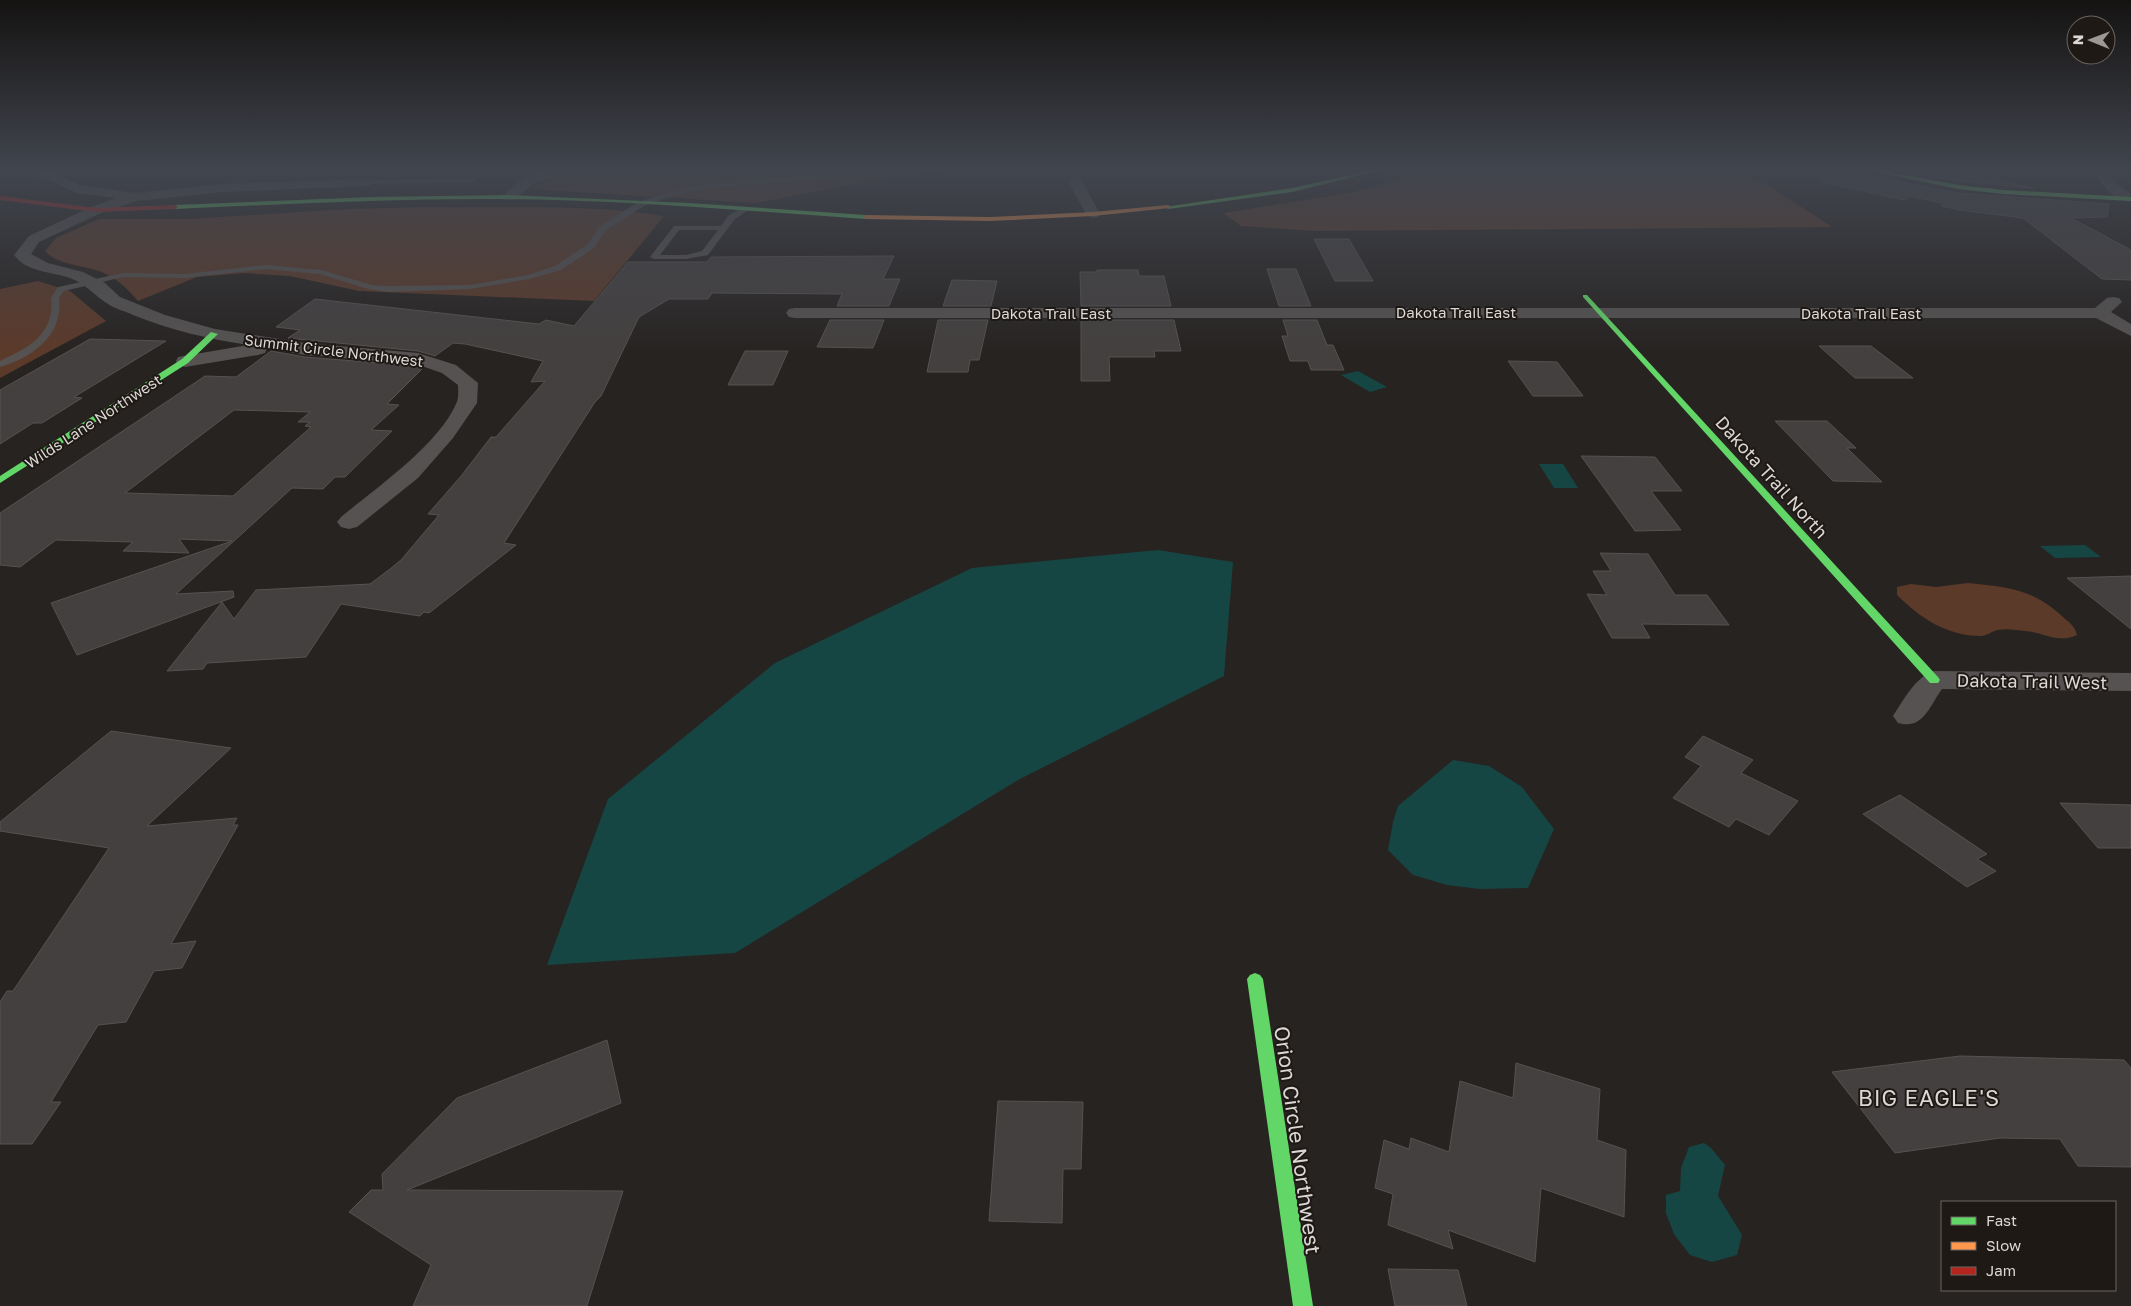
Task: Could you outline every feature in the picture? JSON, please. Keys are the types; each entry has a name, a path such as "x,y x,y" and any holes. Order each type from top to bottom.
{"street":[{"path":"51,231 34,239 14,256 77,275 98,287 114,301 159,320 214,334"},
{"name":"Dakota Trail North","path":"1585,296 1934,680"},
{"name":"Dakota Trail East","path":"795,313 1598,312 2106,307 2131,331"},
{"name":"Summit Circle Northwest","path":"214,334 280,345 418,359 449,369 468,383 467,403 446,434 410,473 348,522"},
{"name":"Wilds Lane Northwest","path":"0,480 185,361 214,334"},
{"name":"Wilds Lane Northwest","path":"185,361 280,345"},
{"path":"1908,716 1934,680"},
{"name":"Dakota Trail West","path":"1934,680 2131,682"},
{"name":"Orion Circle Northwest","path":"1255,979 1303,1306"}],"lane":[{"path":"0,364 20,356 46,335 58,315 55,298 61,288 88,281 123,275 184,276 266,267 321,272 371,287 387,289 470,287 529,277 558,268 591,246 601,231"},
{"path":"675,231 654,257 686,257 705,253 721,231"}],"shaded area":[{"path":"72,231 652,231 594,301 359,291 290,276 244,273 197,277 138,301 111,276 63,262 50,256 45,251 56,238"},
{"path":"38,281 70,291 106,321 0,378 0,289"},
{"path":"1968,583 2008,588 2041,600 2068,621 2074,627 2077,635 2057,638 2008,629 2001,629 1981,636 1957,633 1925,618 1897,595 1897,587 1911,584 1936,587"}],"water":[{"path":"1358,371 1387,387 1370,392 1341,375"},
{"path":"1539,464 1563,464 1578,488 1554,488"},
{"path":"2085,545 2101,557 2055,558 2040,546"},
{"path":"1158,550 1233,562 1224,676 1018,780 735,953 547,965 608,799 775,663 972,568"},
{"path":"1453,760 1489,766 1522,787 1554,829 1528,888 1480,889 1447,885 1413,875 1388,850 1398,806"},
{"path":"1704,1143 1711,1148 1725,1165 1718,1196 1742,1235 1737,1255 1712,1262 1690,1255 1674,1234 1666,1213 1666,1195 1680,1191 1681,1168 1689,1147"}],"building":[{"path":"2040,231 2095,231 2131,250 2131,280 2102,279"},
{"path":"1314,239 1349,239 1373,281 1335,281"},
{"path":"894,256 883,279 900,279 889,306 837,306 842,294 712,293 708,299 669,299 639,317 601,396 595,402 504,543 516,545 429,613 424,612 420,616 341,604 306,657 207,663 203,669 167,671 222,602 234,619 256,590 370,584 390,569 401,560 439,515 428,514 462,475 491,437 496,437 545,381 531,382 543,361 465,344 453,343 435,356 418,351 288,338 300,330 276,327 315,299 539,324 546,320 574,326 628,262 707,262 711,257"},
{"path":"1267,269 1296,269 1311,306 1279,306"},
{"path":"1097,270 1138,270 1139,276 1164,276 1171,306 1081,306 1080,272 1097,272"},
{"path":"952,280 997,281 991,306 943,306"},
{"path":"830,320 884,320 873,348 817,347"},
{"path":"938,320 988,320 979,360 970,360 968,372 927,372"},
{"path":"1081,320 1174,320 1181,351 1154,351 1155,357 1109,357 1110,381 1081,381"},
{"path":"1283,320 1317,320 1327,345 1333,345 1344,370 1311,370 1308,361 1290,361 1282,336 1288,336"},
{"path":"90,339 166,341 74,397 82,398 42,423 33,423 0,444 0,390"},
{"path":"1819,346 1871,346 1913,378 1855,378"},
{"path":"271,351 305,357 423,368 387,404 399,405 371,430 392,431 345,477 335,477 323,489 292,488 176,594 233,591 234,597 77,655 51,603 232,541 179,539 189,553 123,551 133,542 56,540 20,567 0,565 0,513 205,376 236,377","holes":["234,410 310,412 298,422 310,422 305,426 311,427 233,496 125,493"]},
{"path":"745,351 788,351 773,385 728,385"},
{"path":"1508,361 1557,362 1583,396 1533,396"},
{"path":"1775,421 1827,421 1856,448 1847,448 1882,482 1833,481"},
{"path":"1581,456 1655,457 1682,491 1651,491 1681,530 1635,531"},
{"path":"1600,553 1648,554 1675,595 1707,595 1729,625 1642,624 1650,638 1612,638 1587,594 1607,595 1593,571 1611,571"},
{"path":"2131,576 2131,629 2067,578"},
{"path":"111,731 231,748 147,826 237,818 233,825 238,825 171,944 196,941 182,968 154,971 126,1022 98,1025 51,1102 61,1102 32,1144 0,1144 0,1002 7,991 13,991 109,848 0,831 0,822"},
{"path":"1703,736 1753,760 1741,773 1798,801 1769,835 1736,819 1729,827 1673,798 1701,766 1685,757"},
{"path":"1900,795 1987,854 1977,859 1996,871 1967,887 1863,814"},
{"path":"2060,803 2131,805 2131,848 2098,848"},
{"path":"607,1040 621,1103 407,1190 623,1191 587,1306 413,1306 431,1265 349,1212 371,1190 383,1190 382,1174 457,1098"},
{"path":"1960,1056 2124,1060 2131,1068 2131,1167 2078,1166 2060,1139 2000,1138 1895,1153 1832,1072"},
{"path":"1516,1063 1600,1089 1597,1140 1626,1150 1624,1217 1541,1188 1535,1262 1448,1230 1453,1249 1388,1225 1393,1194 1375,1188 1384,1140 1409,1149 1411,1138 1449,1152 1460,1081 1513,1098"},
{"path":"998,1101 1083,1102 1081,1169 1063,1169 1062,1223 989,1221"},
{"path":"1388,1269 1458,1270 1467,1306 1395,1306"}],"traffic: fast":[{"path":"1585,296 1934,680"},
{"path":"0,480 185,361 214,334"},
{"path":"1255,979 1303,1306"}],"district":[{"name":"BIG EAGLE'S","path":"1929,1097"}]}
